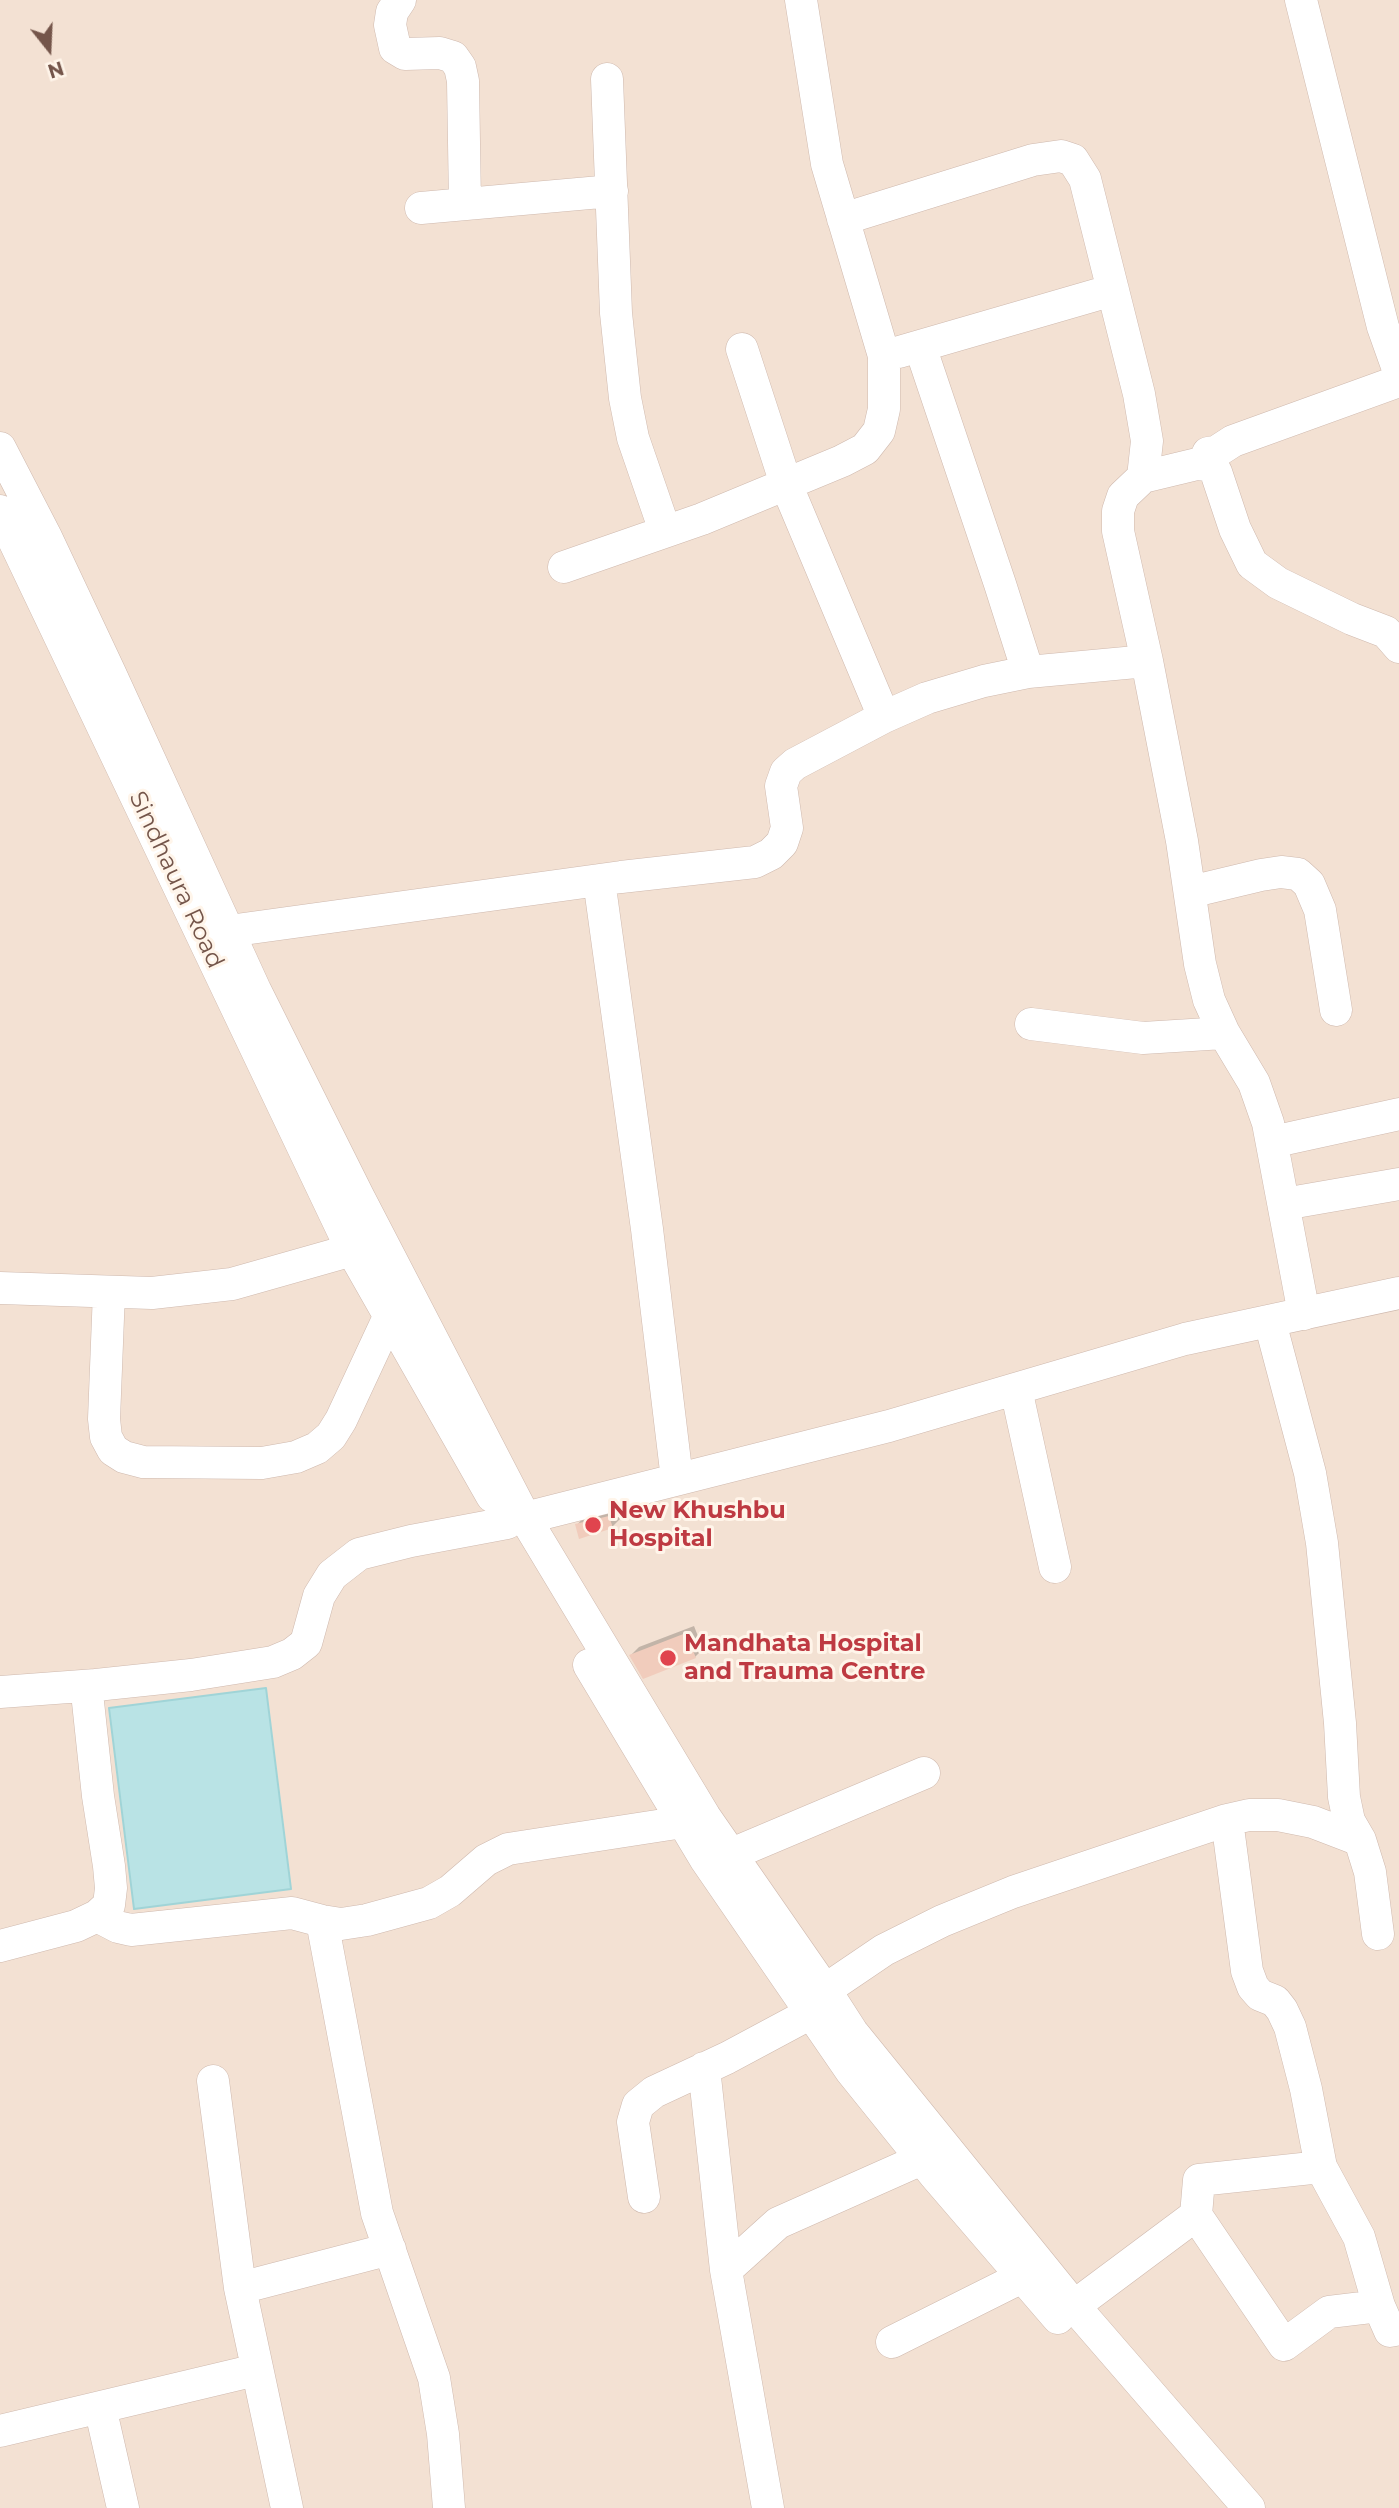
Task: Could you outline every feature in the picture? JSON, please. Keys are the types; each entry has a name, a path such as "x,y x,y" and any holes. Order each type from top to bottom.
{"street":[{"path":"399,0 392,12 390,25 395,48 405,54 440,53 453,57 460,67 463,81 465,204"},
{"path":"564,567 786,485 842,461 865,449 879,431 884,409 884,356 827,164 801,0"},
{"path":"1301,0 1383,327 1399,372"},
{"path":"607,79 616,313 625,398 633,438 665,531"},
{"path":"843,219 1033,160 1061,156 1073,160 1085,179 1139,394 1147,441 1143,477"},
{"path":"421,208 612,191"},
{"path":"884,356 1113,290"},
{"path":"920,346 1028,673"},
{"path":"742,349 786,485 884,717"},
{"path":"1209,453 1216,452 1233,441 1399,381"},
{"path":"0,448 93,636 229,931 516,1520 627,1731 683,1822 818,2001 852,2032 1074,2306 1249,2508"},
{"path":"1304,1314 1268,1123 1254,1083 1224,1033 1209,1000 1200,964 1182,841 1118,521 1123,496 1143,477 1196,464 1208,465 1216,472 1235,529 1252,564 1278,583 1352,619 1395,635"},
{"name":"Sindhaura Road","path":"0,512 352,1250 389,1317 516,1520"},
{"path":"229,931 599,880 755,862 771,854 782,843 787,828 780,786 786,772 795,764 884,717 927,698 984,681 1028,673 1147,662"},
{"path":"1189,892 1261,875 1281,872 1298,874 1309,884 1320,910 1336,1010"},
{"path":"599,880 645,1215 677,1479"},
{"path":"1031,1024 1143,1038 1224,1033"},
{"path":"1272,1142 1399,1114"},
{"path":"1284,1204 1399,1184"},
{"path":"0,1288 152,1293 232,1284 352,1250"},
{"path":"109,1292 104,1419 106,1437 113,1450 124,1457 143,1462 262,1462 296,1457 317,1448 331,1436 341,1420 389,1317"},
{"path":"0,1692 96,1685 273,1661 292,1654 306,1643 318,1595 332,1575 359,1554 516,1520 889,1426 1185,1339 1399,1293"},
{"path":"1270,1322 1317,1508 1339,1709 1344,1797 1349,1821 1360,1840 1370,1872 1378,1934"},
{"path":"1016,1389 1055,1567"},
{"path":"516,1520 705,1817 732,1854 818,2001 850,2071 1022,2277 1222,2508"},
{"path":"0,1946 76,1926 97,1916 108,1905 111,1888 88,1702 89,1692 96,1685"},
{"path":"732,1854 924,1773"},
{"path":"643,2197 633,2122 638,2105 654,2092 704,2068 818,2001 884,1950 942,1921 1013,1892 1249,1815 1279,1815 1313,1822 1360,1840"},
{"path":"1227,1820 1247,1971 1253,1987 1260,1994 1275,2001 1290,2027 1306,2089 1321,2167 1359,2237 1389,2317 1329,2312 1284,2345 1196,2215 1199,2180 1321,2167"},
{"path":"97,1916 118,1927 131,1930 292,1913 322,1922 341,1924 367,1920 429,1903 450,1891 486,1860 508,1849 683,1822"},
{"path":"322,1922 377,2213 433,2378 443,2434 449,2508"},
{"path":"704,2068 726,2270 768,2508"},
{"path":"213,2081 240,2288 287,2508"},
{"path":"726,2270 778,2223 922,2159"},
{"path":"1074,2306 1196,2215"},
{"path":"240,2288 390,2249"},
{"path":"892,2342 1022,2277"},
{"path":"0,2431 256,2370"},
{"path":"100,2407 123,2508"}],"shaded area":[{"path":"0,0 1399,0 1399,2508 0,2508"}],"water":[{"path":"266,1688 291,1889 134,1909 109,1708"}],"building":[{"path":"609,1516 613,1528 579,1539 575,1524"},
{"path":"686,1633 696,1658 643,1679 629,1655"}],"place":[{"name":"New Khushbu Hospital","path":"593,1525"},
{"name":"Mandhata Hospital and Trauma Centre","path":"668,1658"}]}
